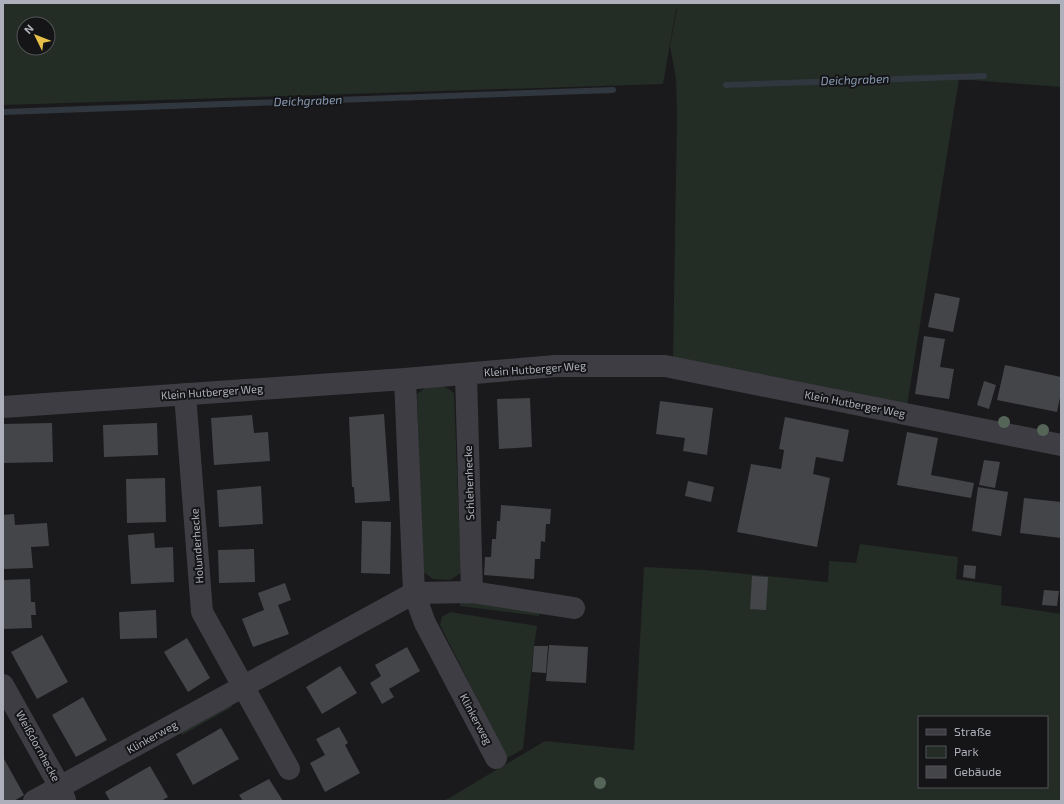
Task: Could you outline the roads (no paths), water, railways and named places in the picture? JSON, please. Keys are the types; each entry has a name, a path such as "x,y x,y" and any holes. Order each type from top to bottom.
{"street":[{"name":"Klein Hutberger Weg","path":"3,407 405,379 555,366 665,366 1061,445"},
{"name":"Schlehenhecke","path":"466,374 472,592"},
{"path":"405,379 414,593"},
{"name":"Holunderhecke","path":"185,394 202,612 244,686"},
{"name":"Klinkerweg","path":"34,801 63,794 244,686 414,593 472,592 574,608"},
{"name":"Klinkerweg","path":"414,593 425,623 496,758"},
{"name":"Weißdornhecke","path":"3,685 63,794"},
{"path":"244,686 289,769"}],"waterway":[{"name":"Deichgraben","path":"726,85 984,76"},
{"name":"Deichgraben","path":"3,112 613,90"}]}
